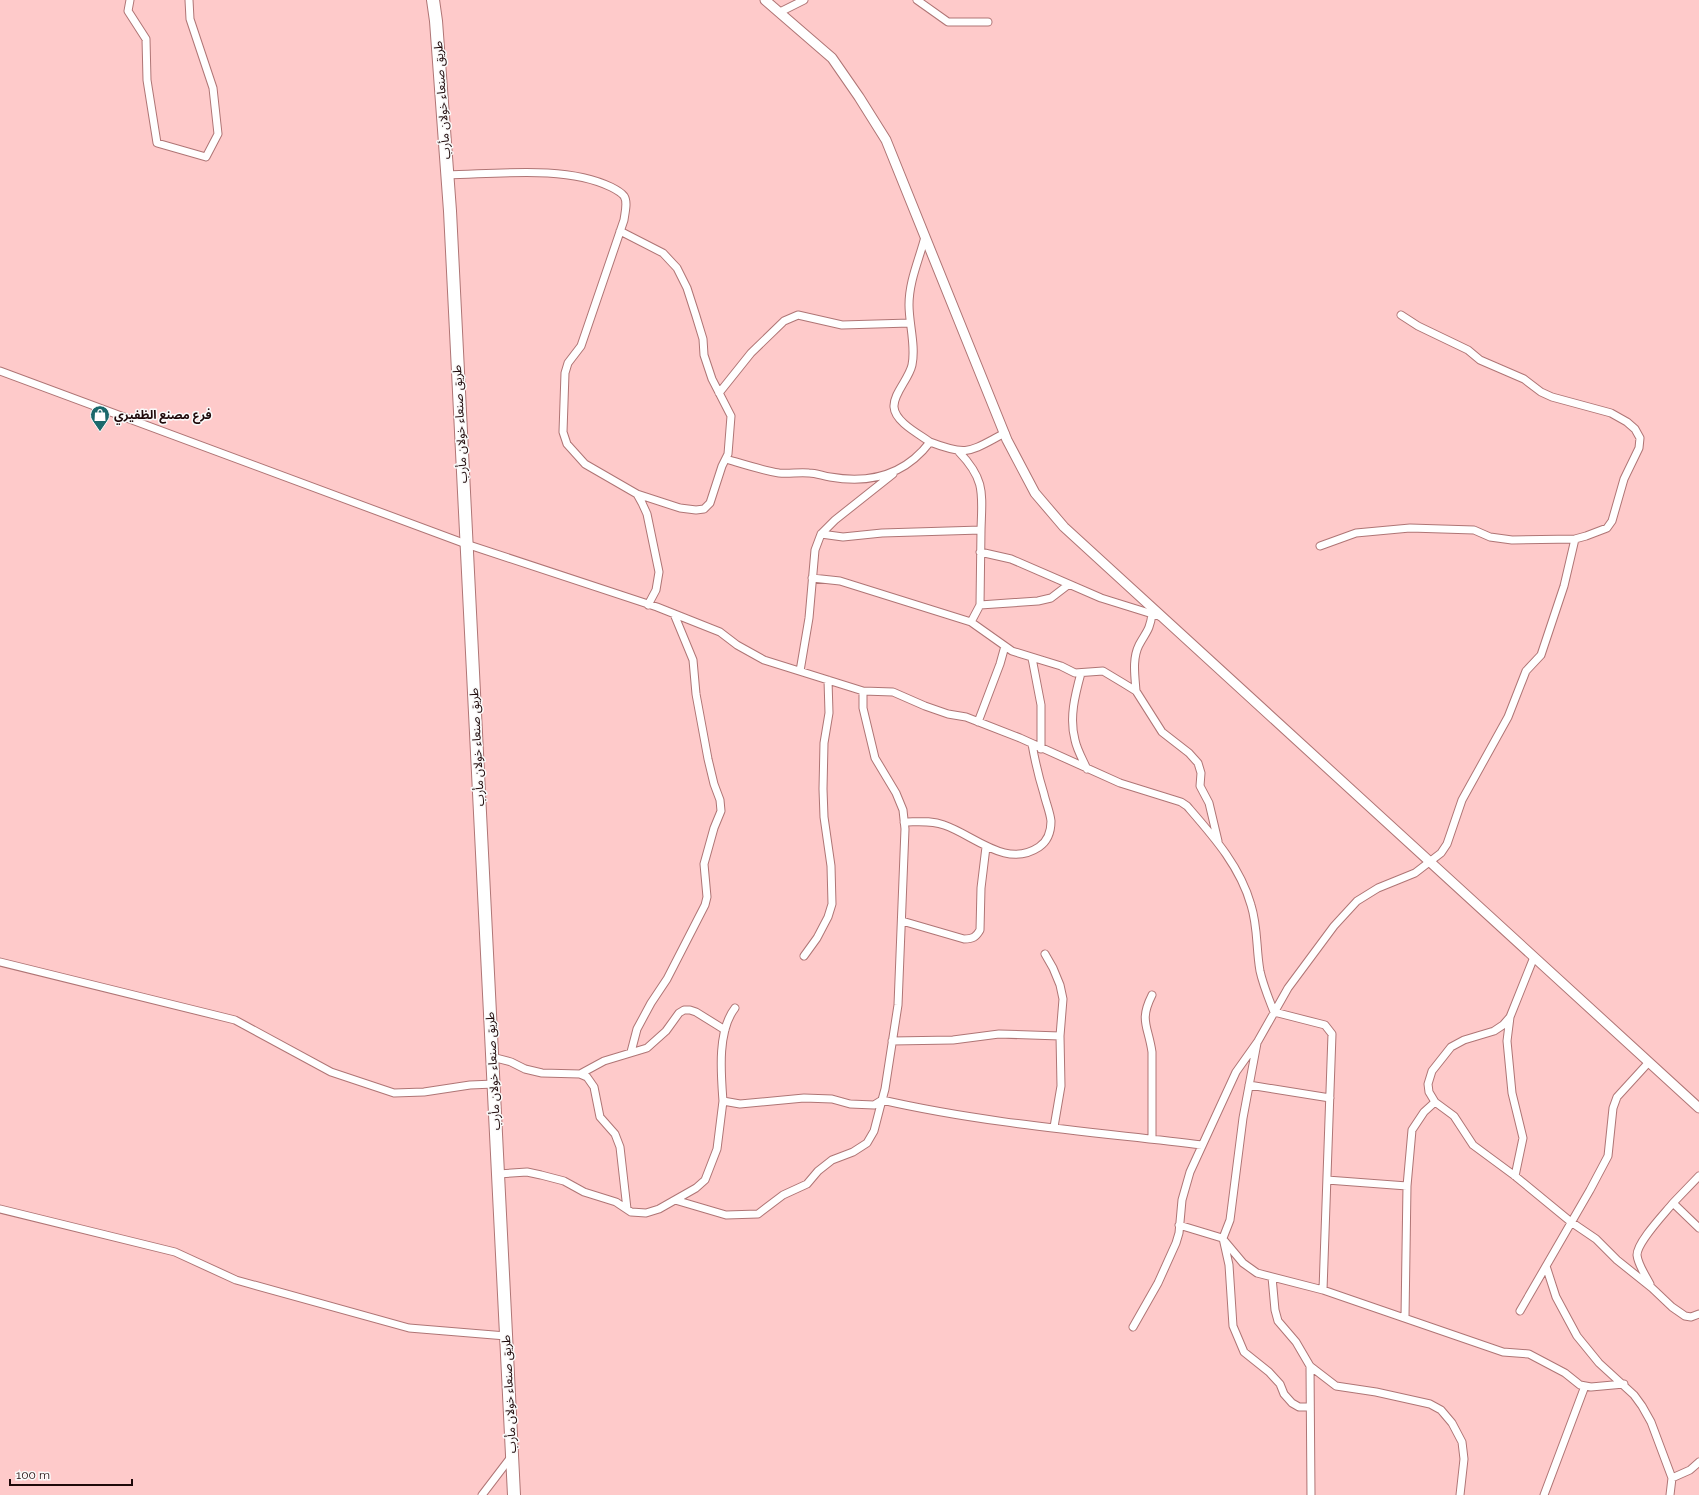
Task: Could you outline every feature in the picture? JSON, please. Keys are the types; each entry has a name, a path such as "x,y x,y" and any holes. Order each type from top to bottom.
{"main road":[{"name":"طريق صنعاء خولان مأرب","path":"433,0 436,21 447,175 514,1495"}],"street":[{"path":"130,0 128,11 146,39 147,80 158,143 206,157 218,134 213,88 190,19 190,0"},
{"path":"765,0 832,58 860,97 886,140 1004,432 1035,493 1064,527 1699,1108"},
{"path":"780,12 804,0"},
{"path":"917,0 948,22 988,22"},
{"path":"447,175 547,172 574,175 602,183 619,191 624,196 626,205 620,231 581,346 568,363 565,372 563,432 567,444 585,464 637,494 680,508 696,510 704,509 710,503 726,459 730,441 731,416 712,379 704,355 703,339 696,316 687,288 677,268 663,253 620,231"},
{"path":"925,237 910,284 912,364 904,385 896,397 894,407 897,415 907,425 930,442 959,452 973,465 979,478 982,495 980,605 971,622"},
{"path":"719,393 752,353 784,321 798,315 842,325 910,323"},
{"path":"1320,546 1356,533 1410,528 1474,530 1490,537 1512,540 1575,539 1607,528 1612,521 1624,479 1639,448 1640,438 1635,429 1627,422 1611,414 1552,397 1541,392 1524,379 1480,360 1468,350 1418,326 1401,315"},
{"path":"0,371 466,544 674,614 720,632 738,645 764,660 863,691 893,692 948,714 966,717 1120,783 1181,802 1187,806 1234,866 1251,905 1256,925 1260,973 1274,1012"},
{"path":"959,452 973,450 1004,432"},
{"path":"800,671 809,618 815,550 821,534 835,520 909,462 930,442"},
{"path":"726,459 780,473 810,472 836,478 855,479 877,477 895,472"},
{"path":"637,494 646,514 659,572 656,590 648,605"},
{"path":"821,534 843,537 882,533 981,530"},
{"path":"1133,1327 1147,1299 1158,1283 1176,1243 1182,1200 1190,1172 1236,1072 1258,1041 1274,1012 1305,963 1334,926 1357,901 1378,888 1406,877 1430,862 1447,844 1462,800 1508,717 1526,671 1541,655 1564,586 1575,539"},
{"path":"980,552 1011,559 1101,598 1164,618"},
{"path":"812,578 840,582 971,622 1012,651 1081,673 1092,670 1103,671 1136,691 1162,732 1189,753 1198,763 1201,773 1200,786 1209,803 1218,844"},
{"path":"980,605 1038,601 1051,598 1068,585"},
{"path":"631,1052 637,1029 647,1009 667,978 705,906 707,897 704,864 714,828 722,811 708,759 698,708 693,660 674,614"},
{"path":"1136,691 1135,656 1139,645 1151,626 1152,614"},
{"path":"978,722 1000,664 1005,646"},
{"path":"1032,658 1041,705 1041,749"},
{"path":"1081,673 1073,705 1072,724 1075,742 1087,769"},
{"path":"804,956 817,938 828,917 832,904 831,866 824,817 823,789 824,744 829,713 828,680"},
{"path":"675,1200 726,1215 748,1216 758,1214 784,1196 807,1184 818,1170 832,1160 853,1152 867,1143 874,1131 885,1089 898,1004 897,987 900,967 902,921 904,822 903,810 896,793 875,758 863,708 863,691"},
{"path":"904,822 930,822 944,825 986,847 1011,854 1031,852 1043,844 1049,837 1051,819 1036,768 1032,744"},
{"path":"902,921 964,939 972,939 977,935 980,930 981,888 986,847"},
{"path":"1045,954 1060,985 1063,999 1060,1036 1061,1086 1054,1127"},
{"path":"1515,1176 1524,1138 1511,1087 1507,1041 1510,1017 1534,957"},
{"path":"0,962 236,1020 331,1072 394,1092 424,1092 470,1085 494,1084"},
{"path":"1152,995 1146,1007 1144,1019 1150,1038 1152,1052 1152,1139"},
{"path":"498,1174 527,1172 564,1181 584,1192 616,1202 631,1212 646,1213 659,1209 696,1188 705,1180 717,1149 723,1100 721,1063 725,1030 735,1008"},
{"path":"580,1074 604,1061 646,1048 666,1031 684,1010 696,1012 725,1030"},
{"path":"1274,1012 1325,1025 1329,1028 1332,1034 1323,1290"},
{"path":"1510,1017 1494,1030 1464,1040 1451,1048 1432,1071 1428,1084 1429,1092 1435,1102 1454,1116 1473,1145 1515,1176 1571,1222 1596,1239 1617,1260 1652,1288 1672,1307 1685,1316 1699,1314"},
{"path":"892,1041 953,1040 999,1034 1060,1036"},
{"path":"1258,1041 1243,1118 1230,1220 1223,1238 1229,1265 1233,1326 1237,1340 1244,1352 1269,1372 1280,1384 1284,1394 1292,1403 1299,1407 1310,1407"},
{"path":"492,1057 542,1073 580,1074 587,1077 594,1087 600,1117 615,1134 620,1147 627,1208"},
{"path":"1520,1311 1608,1156 1613,1108 1617,1097 1649,1062"},
{"path":"1249,1085 1330,1098"},
{"path":"723,1100 740,1104 804,1098 832,1099 850,1104 874,1105 882,1100 920,1109 1007,1123 1054,1127 1202,1145"},
{"path":"1405,1317 1407,1186 1412,1130 1424,1112 1435,1102"},
{"path":"1652,1288 1638,1261 1637,1254 1641,1244 1673,1203 1699,1176"},
{"path":"1327,1180 1407,1186"},
{"path":"1673,1203 1699,1228"},
{"path":"0,1209 175,1252 236,1280 409,1328 506,1336"},
{"path":"1179,1225 1209,1232 1223,1238 1243,1263 1257,1273 1323,1290 1503,1352 1529,1354 1565,1373 1580,1385 1591,1387 1624,1384"},
{"path":"1546,1266 1556,1297 1578,1336 1598,1363 1624,1384 1642,1406 1651,1422 1672,1478 1670,1495"},
{"path":"1272,1277 1275,1310 1278,1321 1296,1342 1310,1366 1336,1386 1412,1399 1430,1404 1441,1410 1452,1422 1462,1442 1464,1459 1460,1495"},
{"path":"1310,1366 1310,1495"},
{"path":"1544,1495 1585,1386"},
{"path":"482,1495 512,1457"},
{"path":"1672,1478 1690,1470 1699,1462"}],"place":[{"name":"فرع مصنع الظفيري","path":"100,432"}]}
